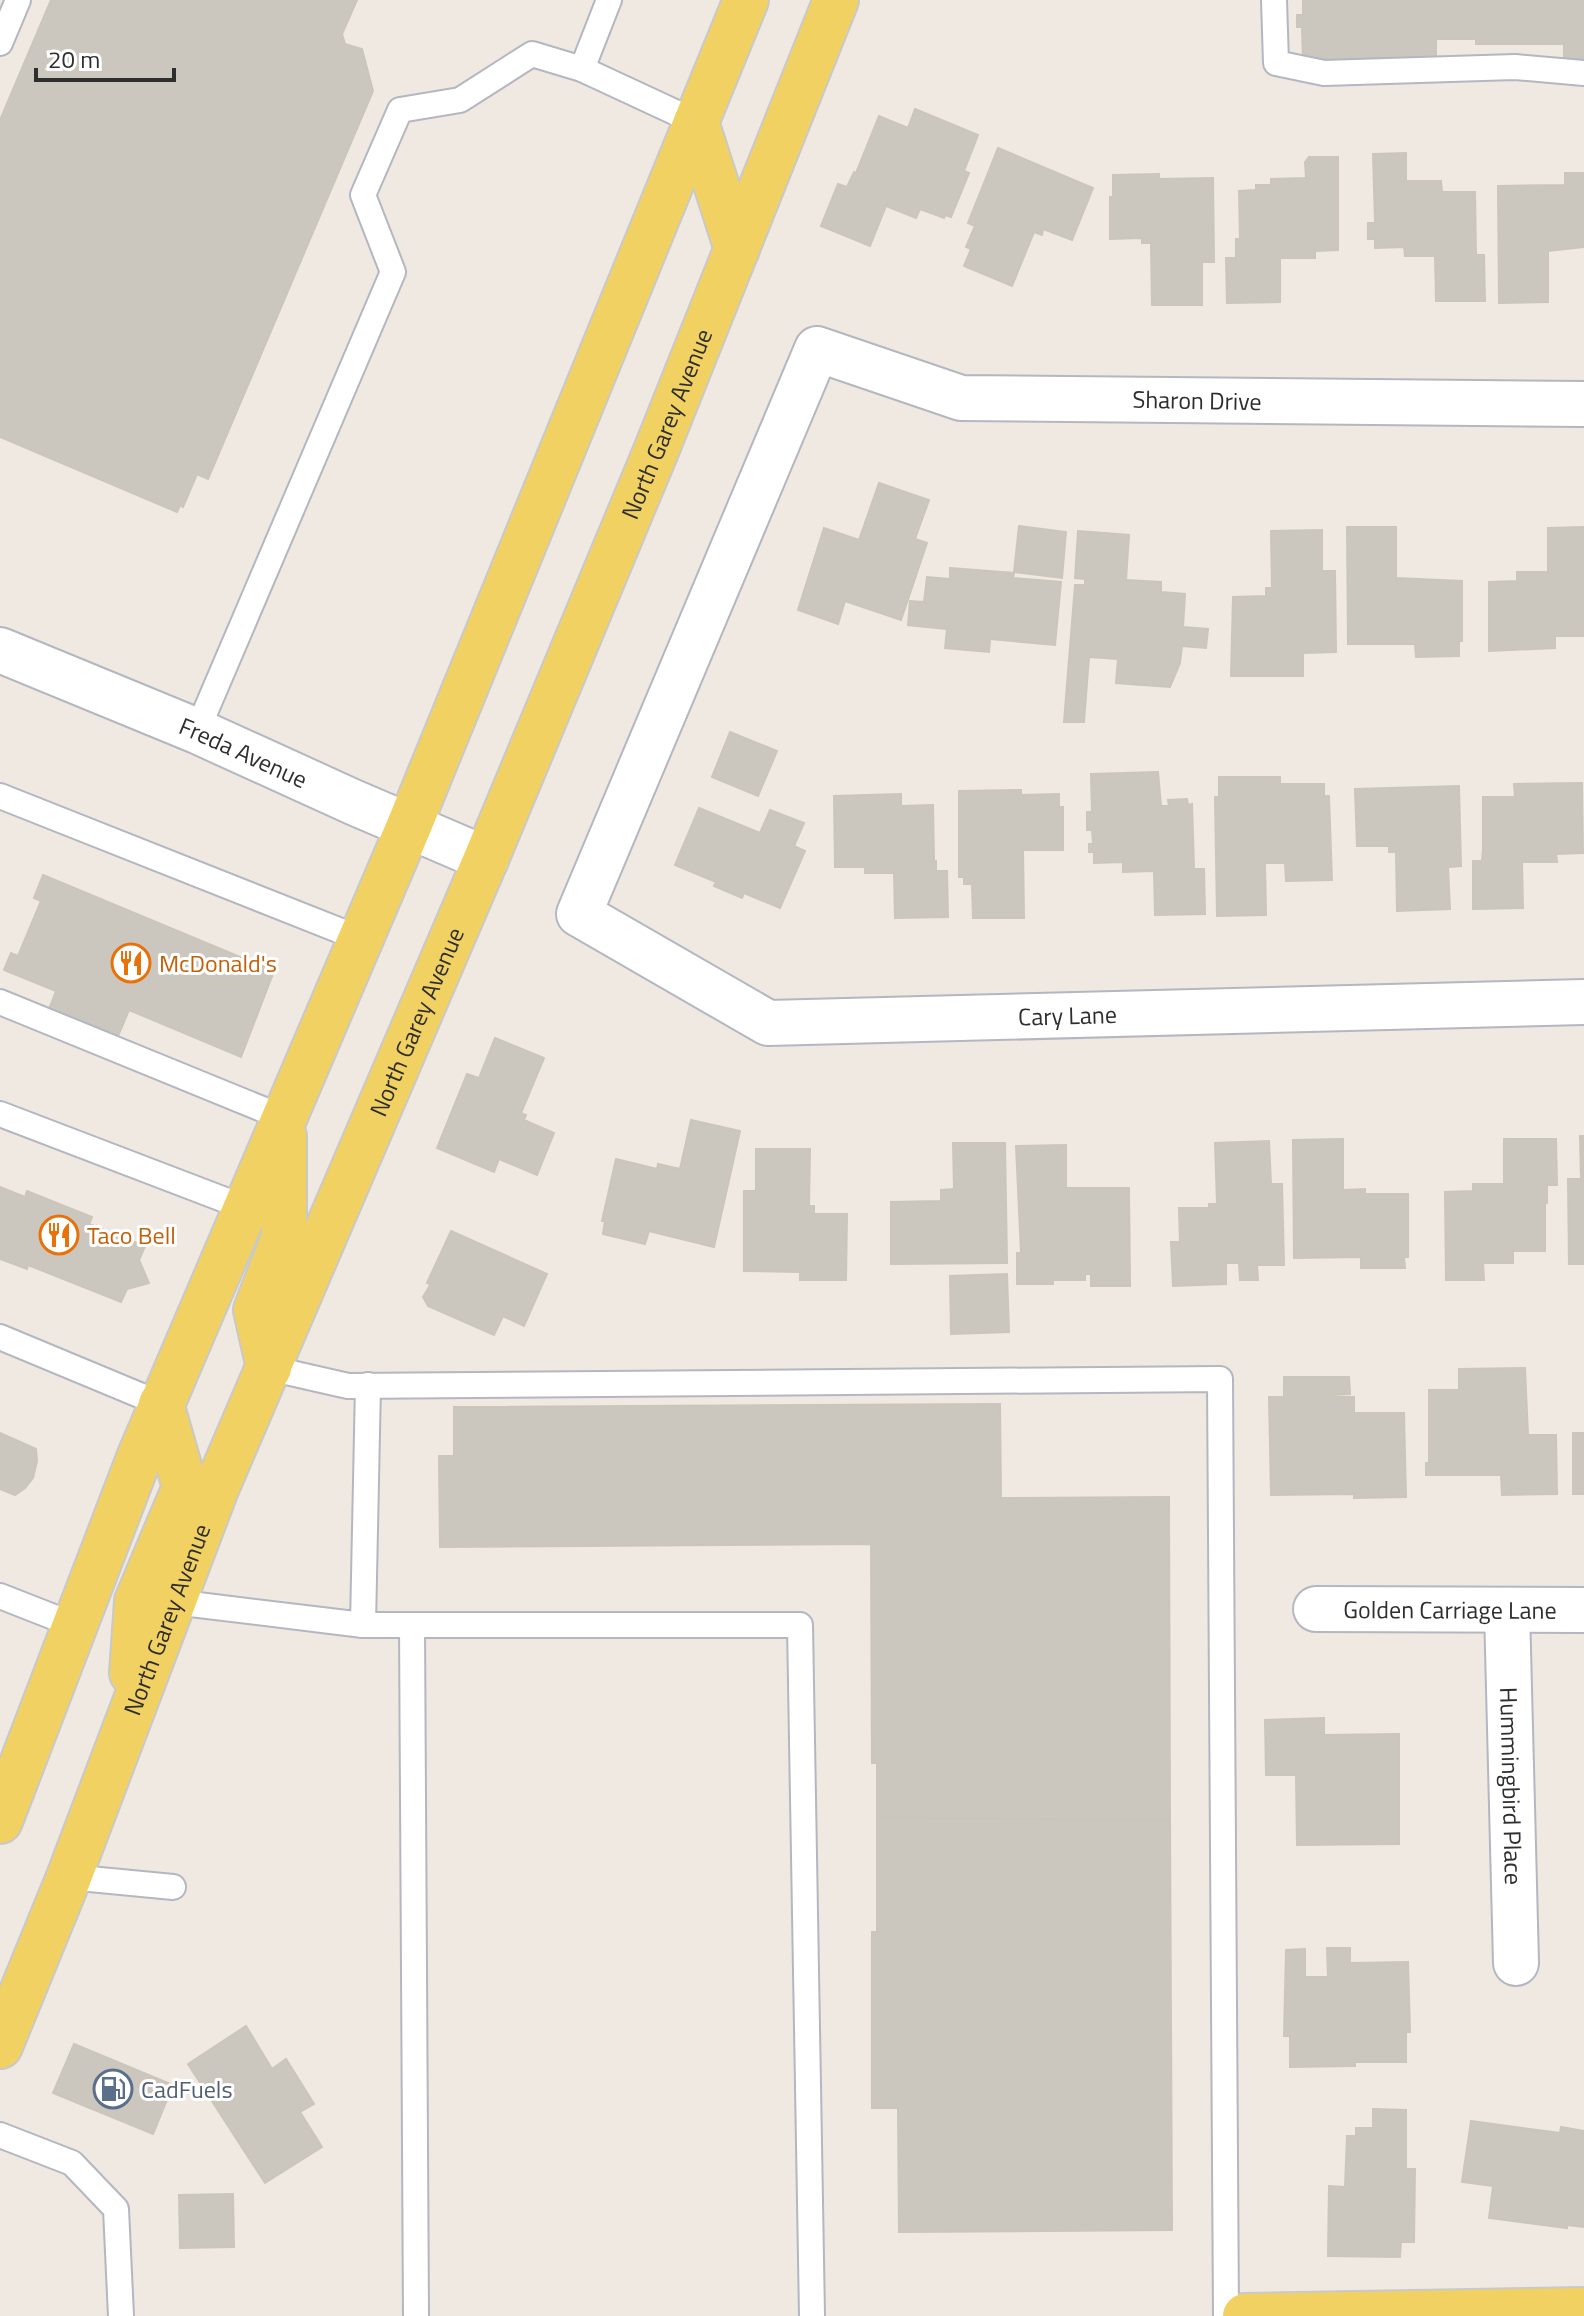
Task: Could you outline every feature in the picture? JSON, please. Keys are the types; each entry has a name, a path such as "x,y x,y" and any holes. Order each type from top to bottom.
{"main road":[{"path":"0,1821 12,1754 74,1625 161,1404 409,826 746,0"},
{"name":"North Garey Avenue","path":"0,2046 69,1877 216,1489 486,859 656,451 836,0"},
{"path":"696,122 737,249"},
{"path":"269,1368 256,1310 284,1237 284,1118"},
{"path":"128,1719 137,1601 185,1487 161,1404"},
{"path":"1245,2316 1584,2310"}],"street":[{"name":"Sharon Drive","path":"579,914 817,349 961,398 1584,404"},
{"name":"Freda Avenue","path":"0,651 197,731 486,859"},
{"name":"Cary Lane","path":"579,914 768,1023 1584,1002"},
{"name":"Golden Carriage Lane","path":"1316,1609 1584,1610"},
{"name":"Hummingbird Place","path":"1507,1610 1516,1963"}],"lane":[{"path":"0,43 18,0"},
{"path":"582,69 609,0"},
{"path":"1274,0 1276,63 1324,73 1515,67 1584,73"},
{"path":"197,731 393,272 363,195 400,110 460,100 532,54 582,69 696,122"},
{"path":"0,796 361,939"},
{"path":"0,1002 284,1118"},
{"path":"0,1114 246,1208"},
{"path":"0,1337 161,1404"},
{"path":"269,1368 348,1386 1220,1379 1226,2316"},
{"path":"363,1625 368,1385"},
{"path":"0,1596 74,1625"},
{"path":"174,1602 363,1625 800,1625 812,2316"},
{"path":"412,1625 416,2316"},
{"path":"69,1877 173,1887"},
{"path":"0,2135 72,2163 116,2209 121,2316"}],"building":[{"path":"51,0 357,0 342,34 345,44 362,49 373,91 208,479 197,474 183,507 180,505 177,512 0,437 0,120"},
{"path":"1303,0 1584,0 1584,59 1564,60 1564,44 1476,44 1476,39 1436,39 1436,58 1303,59 1302,27 1297,27 1297,15 1303,15"},
{"path":"915,109 978,135 964,171 969,173 951,217 945,215 944,218 920,209 916,218 886,206 870,246 821,226 838,184 847,187 856,173 879,116 908,128"},
{"path":"998,148 1093,188 1072,240 1043,229 1042,235 1034,232 1012,286 964,266 971,249 966,247 975,226 968,223"},
{"path":"1406,153 1406,181 1441,181 1442,192 1475,192 1476,255 1484,255 1485,301 1436,301 1435,256 1405,256 1404,247 1375,248 1375,239 1368,239 1368,223 1375,223 1373,154"},
{"path":"1309,157 1338,157 1338,250 1315,251 1315,258 1280,258 1280,302 1227,303 1226,258 1236,258 1236,239 1240,239 1239,191 1256,190 1256,185 1271,185 1271,179 1306,178 1305,162"},
{"path":"1565,173 1584,173 1584,247 1548,251 1548,302 1499,303 1498,186 1565,185"},
{"path":"1159,174 1159,179 1213,178 1214,262 1202,262 1202,305 1152,305 1151,243 1142,243 1142,238 1110,239 1113,175"},
{"path":"879,483 929,500 915,539 927,543 901,620 845,601 838,624 798,610 824,528 859,540"},
{"path":"1019,526 1066,532 1062,578 1014,572"},
{"path":"1347,527 1396,527 1396,578 1462,581 1459,656 1416,657 1415,644 1348,644"},
{"path":"1584,527 1584,636 1555,636 1555,648 1489,651 1489,582 1517,581 1517,572 1548,572 1548,528"},
{"path":"1322,530 1322,571 1335,571 1336,652 1303,653 1303,676 1231,676 1233,597 1266,596 1266,588 1272,588 1271,531"},
{"path":"1078,531 1129,535 1126,580 1161,582 1161,592 1185,594 1183,627 1208,629 1206,648 1182,646 1180,663 1170,687 1116,683 1118,659 1089,657 1084,722 1064,722 1075,585 1085,585 1085,579 1075,578"},
{"path":"950,568 1014,573 1013,578 1061,582 1055,645 990,639 989,652 945,648 947,629 908,625 910,601 924,602 927,577 950,579"},
{"path":"730,732 777,751 758,796 712,777"},
{"path":"1158,772 1161,806 1169,806 1168,800 1187,799 1188,805 1192,804 1194,869 1204,869 1205,914 1155,915 1154,871 1123,872 1123,862 1094,863 1094,852 1089,852 1089,844 1093,844 1092,830 1087,830 1087,812 1092,812 1091,774"},
{"path":"1219,777 1280,777 1280,784 1324,784 1324,796 1329,796 1332,880 1286,881 1285,863 1265,863 1266,915 1217,916 1215,797 1219,797"},
{"path":"1582,783 1583,853 1556,854 1557,862 1522,862 1523,908 1473,909 1473,861 1482,861 1483,797 1515,797 1514,784"},
{"path":"1459,786 1461,866 1448,867 1450,909 1397,911 1396,852 1389,852 1389,846 1357,846 1355,789"},
{"path":"1021,790 1021,795 1059,794 1059,807 1063,807 1063,850 1023,850 1024,918 973,918 972,884 964,884 964,877 959,877 959,791"},
{"path":"901,794 901,806 933,805 934,861 936,871 947,871 948,917 895,918 894,873 865,873 865,867 835,867 834,796"},
{"path":"699,808 760,833 770,810 804,823 794,846 805,851 780,908 744,893 742,898 714,886 716,882 675,865"},
{"name":"McDonald's","path":"43,875 274,971 241,1057 129,1010 116,1041 48,1012 56,991 4,970 11,953 18,956 41,901 34,898"},
{"path":"495,1038 544,1058 521,1113 526,1115 524,1120 554,1133 537,1175 499,1159 494,1172 437,1148 467,1074 479,1078"},
{"path":"691,1120 740,1131 714,1247 649,1231 645,1244 603,1234 605,1221 602,1221 616,1159 657,1169 658,1164 680,1169"},
{"path":"1580,1136 1584,1136 1584,1264 1569,1264 1568,1179 1581,1179"},
{"path":"1343,1139 1343,1190 1365,1189 1365,1194 1408,1194 1408,1257 1404,1257 1405,1268 1361,1268 1361,1257 1294,1258 1293,1140"},
{"path":"1504,1139 1556,1139 1557,1185 1547,1185 1545,1251 1513,1251 1513,1263 1483,1263 1484,1280 1446,1280 1445,1192 1473,1191 1473,1184 1504,1184"},
{"path":"1269,1141 1271,1184 1282,1184 1284,1265 1257,1265 1258,1280 1240,1280 1239,1263 1226,1263 1226,1284 1173,1286 1171,1242 1180,1242 1179,1208 1209,1208 1209,1204 1217,1204 1215,1143"},
{"path":"953,1143 1005,1143 1007,1263 891,1264 891,1202 941,1201 941,1190 954,1189"},
{"path":"1066,1145 1066,1188 1129,1188 1130,1286 1091,1286 1091,1274 1085,1274 1085,1280 1017,1284 1017,1253 1021,1253 1016,1146"},
{"path":"756,1149 810,1149 809,1206 814,1206 814,1214 847,1214 846,1280 800,1280 800,1272 744,1271 744,1191 756,1191"},
{"name":"Taco Bell","path":"0,1187 25,1197 27,1191 92,1217 89,1224 145,1246 139,1260 149,1283 127,1289 121,1302 28,1265 27,1269 0,1259"},
{"path":"451,1231 547,1274 524,1326 503,1316 494,1335 428,1306 423,1297 430,1284 427,1283"},
{"path":"1007,1274 1009,1332 951,1334 950,1276"},
{"path":"1525,1368 1528,1435 1556,1435 1557,1494 1502,1495 1501,1475 1426,1475 1426,1463 1429,1463 1429,1390 1459,1390 1459,1369"},
{"path":"1284,1377 1349,1377 1350,1394 1331,1397 1354,1397 1354,1413 1404,1413 1406,1497 1271,1495 1269,1397 1284,1397"},
{"path":"1000,1404 1001,1498 1169,1497 1170,1820 877,1818 877,1763 872,1763 871,1544 440,1547 439,1456 454,1456 454,1407"},
{"path":"0,1433 36,1449 33,1478 15,1495 0,1489"},
{"path":"1573,1433 1584,1433 1584,1494 1573,1494"},
{"path":"1324,1718 1324,1735 1399,1734 1399,1844 1297,1845 1296,1775 1266,1775 1265,1720"},
{"path":"877,1818 1170,1820 1172,2230 899,2232 898,2108 872,2108 872,1932 877,1932"},
{"path":"1327,1948 1350,1948 1350,1963 1408,1962 1410,2032 1406,2032 1406,2062 1290,2067 1290,2036 1284,2036 1286,1950 1305,1949 1305,1977 1328,1977"},
{"path":"246,2026 272,2069 286,2059 314,2104 300,2112 322,2147 265,2183 188,2064"},
{"name":"CadFuels","path":"74,2044 173,2085 153,2134 53,2093"},
{"path":"1373,2109 1406,2110 1406,2169 1415,2169 1414,2242 1401,2242 1400,2257 1328,2256 1329,2186 1345,2187 1347,2136 1356,2136 1356,2128 1373,2128"},
{"path":"1471,2121 1560,2133 1561,2127 1584,2131 1584,2227 1567,2225 1567,2228 1489,2218 1493,2186 1462,2182"},
{"path":"233,2194 234,2247 180,2248 179,2195"}],"place":[{"name":"McDonald's","path":"131,963"},
{"name":"Taco Bell","path":"59,1235"},
{"name":"CadFuels","path":"113,2089"}]}
